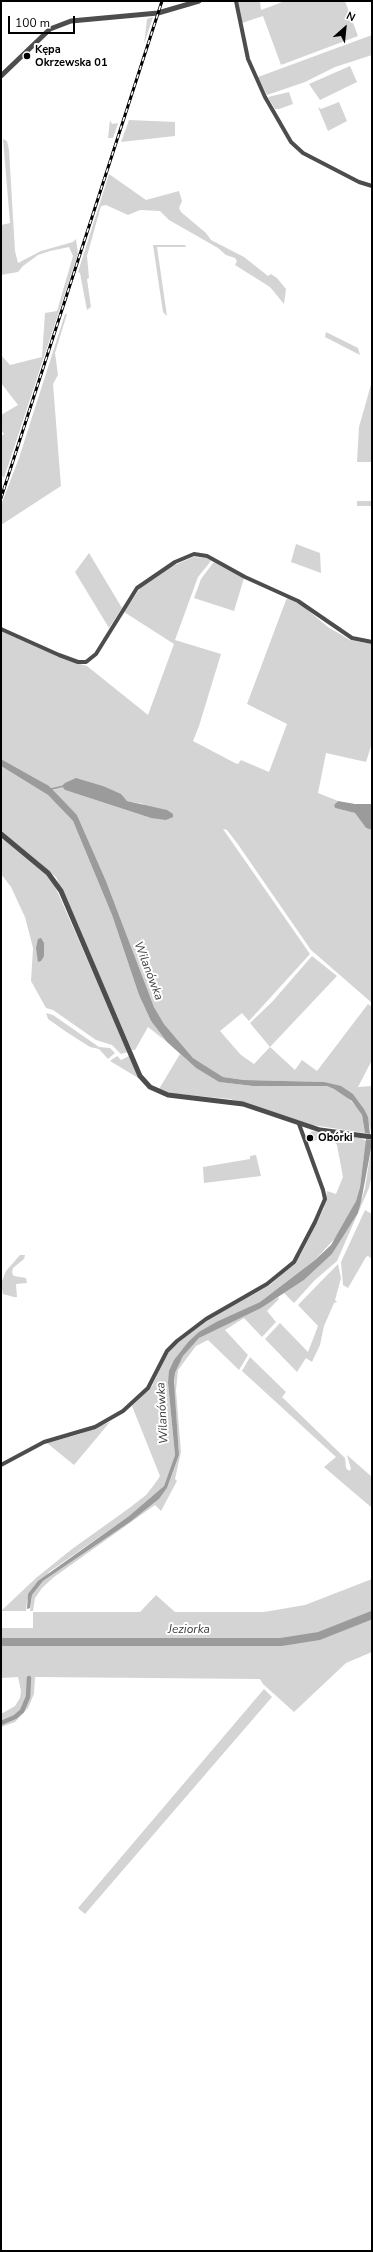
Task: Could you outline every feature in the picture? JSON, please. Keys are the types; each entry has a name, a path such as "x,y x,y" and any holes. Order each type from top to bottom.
{"street":[{"path":"1,76 50,29 71,20 158,14 199,1"},
{"path":"236,1 248,59 265,97 291,142 303,153 359,182 372,186"},
{"path":"1,629 59,655 81,663 86,662 96,654 137,588 175,562 194,554 207,556 245,577 298,601 352,638 372,642"},
{"path":"1,834 48,873 61,891 142,1080 155,1090 168,1095 243,1104 320,1130 369,1136"},
{"path":"1,1465 44,1442 95,1427 123,1411 148,1388 167,1351 176,1341 206,1319 267,1284 294,1262 322,1208 325,1199 324,1190 299,1124"}],"shaded area":[{"path":"237,1 260,1 261,10 285,1 345,1 358,36 281,65 263,16 242,23"},
{"path":"153,17 144,44 147,19"},
{"path":"372,35 372,55 335,67 305,82 267,95 258,77"},
{"path":"350,66 357,82 320,100 309,84"},
{"path":"289,92 293,104 275,109 268,97"},
{"path":"339,102 347,121 328,131 318,107 321,109"},
{"path":"110,120 112,124 118,123 113,138 108,138"},
{"path":"129,120 175,122 175,136 121,142"},
{"path":"3,139 7,141 9,150 15,251 18,263 41,251 73,242 76,239 78,254 4,478 1,474 1,436 4,434 1,430 1,415 18,405 1,383 1,355 10,365 42,357 45,313 57,311 73,256 69,247 50,251 38,255 23,266 18,272 1,275 1,225 10,223"},
{"path":"109,174 146,200 179,191 182,201 179,208 181,212 206,233 211,240 244,257 268,276 271,274 277,278 286,289 284,304 270,287 235,265 237,261 235,258 226,255 218,248 169,220 160,211 140,210 128,215 106,205 101,206 87,256 89,278 87,279 91,307 87,310 80,273 78,272"},
{"path":"153,245 185,245 186,247 157,247 167,316 163,312"},
{"path":"65,314 67,314 55,353 58,375 53,384 61,486 1,525 1,505 19,458"},
{"path":"326,332 358,348 360,355 325,337"},
{"path":"372,381 372,462 357,462 359,427"},
{"path":"357,501 372,501 372,506 357,506"},
{"path":"296,544 320,553 321,573 291,562"},
{"path":"89,553 122,608 109,628 75,572"},
{"path":"193,557 206,558 211,561 198,577 175,640 221,654 193,741 238,764 241,760 269,772 287,724 247,704 288,598 304,607 328,627 350,640 372,644 372,743 366,762 326,753 318,793 338,801 334,805 335,808 355,813 366,828 372,830 372,1003 311,950 237,843 227,830 223,829 310,954 249,1021 242,1013 220,1031 241,1055 254,1064 270,1047 295,1070 302,1060 317,1071 368,1004 372,1007 372,1060 358,1087 372,1086 372,1134 364,1109 353,1094 324,1082 244,1080 223,1077 193,1058 164,1024 154,1007 106,881 77,815 40,781 1,759 1,631 66,660 87,666 148,715 174,644 124,612 141,587 157,573","holes":["78,779 103,786 127,801 143,804 151,818 65,790 74,780"]},
{"path":"213,563 244,578 234,611 194,598 201,579"},
{"path":"1,759 49,786 77,815 106,881 154,1007 164,1024 193,1058 223,1077 244,1080 324,1082 341,1086 353,1094 364,1109 368,1117 370,1134 365,1133 362,1115 352,1101 334,1089 327,1086 253,1086 219,1082 196,1068 167,1042 151,1021 139,995 112,915 73,821 48,795 1,766"},
{"path":"1,766 48,795 73,821 112,915 139,995 151,1021 167,1042 148,1027 135,1050 132,1050 56,877 1,831"},
{"path":"76,778 103,786 121,794 127,801 167,810 173,814 173,817 166,820 151,818 65,790 62,786"},
{"path":"338,801 355,804 372,804 372,830 366,828 355,813 335,808 334,805"},
{"path":"1,837 45,873 54,884 128,1052 121,1054 112,1045 96,1040 53,1010 46,1008 31,981 33,948 25,917 11,887 1,874"},
{"path":"41,938 44,943 44,956 41,961 38,962 36,948 38,939"},
{"path":"312,956 337,976 270,1047 250,1023 272,1002"},
{"path":"46,1013 53,1015 99,1047 110,1048 115,1053 108,1059 99,1049 90,1047 48,1019"},
{"path":"180,1054 196,1068 219,1082 253,1086 327,1086 347,1097 357,1107 362,1115 365,1133 312,1125 230,1099 167,1093 159,1089"},
{"path":"117,1056 121,1060 129,1056 140,1079 110,1061"},
{"path":"312,1131 361,1138 366,1141 360,1187 356,1201 338,1235 315,1260 260,1302 218,1321 189,1341 168,1383 175,1455 164,1486 129,1516 49,1572 27,1600 26,1611 1,1611 36,1578 72,1549 146,1495 160,1476 132,1406 152,1386 169,1351 176,1343 209,1319 270,1285 295,1262 301,1254 324,1208 327,1191 336,1194 343,1177 337,1145 333,1140 326,1137 307,1143 306,1138"},
{"path":"366,1139 372,1140 372,1143 358,1213 332,1254 304,1280 261,1308 199,1338 183,1356 175,1373 174,1382 179,1455 167,1488 159,1499 130,1522 43,1581 32,1595 30,1608 27,1609 28,1594 38,1581 129,1516 164,1486 175,1455 168,1383 169,1371 174,1360 189,1341 199,1332 218,1321 260,1302 315,1260 331,1245 356,1201 360,1187"},
{"path":"372,1143 372,1175 369,1188 337,1261 315,1280 294,1303 284,1293 304,1280 332,1254 358,1213 365,1188"},
{"path":"256,1155 261,1176 204,1183 203,1167 250,1159 250,1156"},
{"path":"365,1210 372,1214 372,1259 368,1256 366,1257 348,1288 343,1285 341,1262"},
{"path":"20,1255 25,1255 24,1259 13,1268 12,1273 14,1276 26,1278 27,1283 16,1284 17,1297 3,1294 1,1284 6,1271"},
{"path":"338,1264 341,1278 335,1300 337,1302 334,1303 324,1326 320,1345 312,1362 306,1358 297,1372 265,1339 280,1323 308,1352 318,1326 298,1305"},
{"path":"279,1297 267,1311 276,1322 262,1337 244,1318 225,1330 248,1355 239,1370 208,1340 196,1346 178,1370 176,1390 181,1452 175,1479 177,1481 161,1511 155,1505 54,1577 42,1588 35,1598 33,1611 30,1611 32,1595 43,1581 130,1522 159,1499 167,1488 179,1455 174,1388 175,1373 183,1356 199,1338"},
{"path":"250,1357 286,1392 282,1397 345,1458 346,1468 349,1471 351,1469 347,1455 372,1477 372,1508 324,1467 336,1457 242,1371"},
{"path":"110,1422 74,1465 47,1443 80,1434"},
{"path":"372,1579 372,1652 346,1663 294,1712 263,1684 260,1679 35,1677 34,1694 28,1708 15,1722 1,1727 1,1714 15,1706 20,1698 21,1691 18,1677 1,1678 1,1628 33,1628 33,1612 140,1612 156,1595 175,1612 264,1612 305,1605"},
{"path":"264,1689 272,1697 85,1914 78,1908"}],"waterway":[{"path":"51,789 64,786"},
{"name":"Jeziorka","path":"1,1642 281,1642 319,1636 372,1615"},
{"path":"1,1723 15,1717 22,1711 28,1697 29,1678"}],"railway":[{"path":"1,498 162,1"}],"place":[{"name":"Kępa Okrzewska 01","path":"27,56"},
{"name":"Obórki","path":"310,1138"}],"water label":[{"name":"Wilanówka","path":"148,971"},
{"name":"Wilanówka","path":"163,1413"}]}
